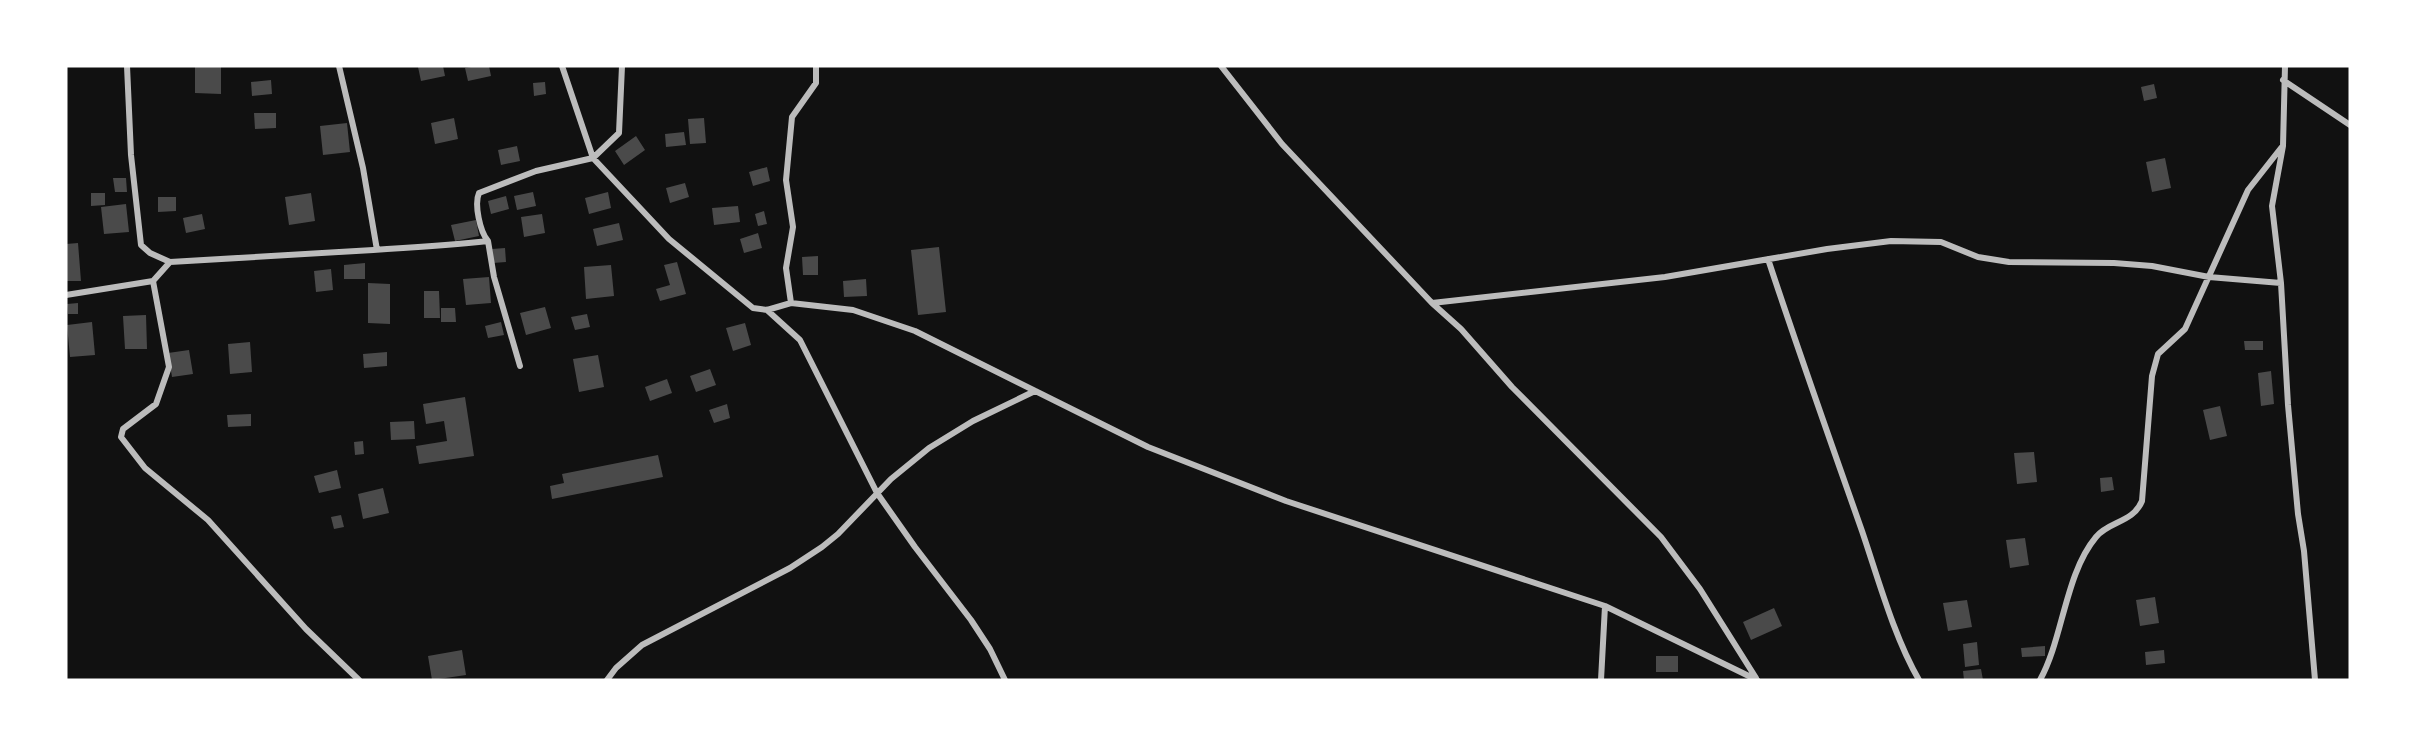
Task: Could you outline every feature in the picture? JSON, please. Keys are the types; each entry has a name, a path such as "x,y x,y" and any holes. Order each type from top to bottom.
{"street":[{"path":"127,66 131,155 141,245 150,253 170,262 445,247 488,241"},
{"path":"339,66 363,168 377,250"},
{"path":"562,66 593,158 669,239 753,309 767,310 791,303 853,310 915,331 1148,447 1286,501 1605,606 1757,680"},
{"path":"520,366 494,277 488,241 484,237 477,199 479,194 536,171 593,158 619,133 622,66"},
{"path":"791,303 786,268 793,227 786,180 792,117 816,83 816,66"},
{"path":"1221,66 1282,144 1432,303 1461,329 1512,387 1661,537 1701,589 1757,680"},
{"path":"2285,66 2283,146 2272,199 2281,283 2288,405 2315,680"},
{"path":"2283,80 2350,125"},
{"path":"2040,680 2076,574 2094,539 2138,511 2142,501 2152,376 2158,354 2185,329 2248,190 2283,146"},
{"path":"1432,303 1665,277 1827,249 1891,241 1929,241 1948,244 1978,257 2009,262 2114,263 2152,266 2209,277 2281,283"},
{"path":"1768,259 1816,405 1890,612 1919,680"},
{"path":"66,295 153,281 170,262"},
{"path":"153,281 170,367 156,404 123,429 121,437 145,468 208,520 306,629 359,680"},
{"path":"767,310 801,340 878,493 915,548 971,620 990,649 1005,680"},
{"path":"607,680 616,668 642,645 790,568 822,547 913,459 928,448 974,421 1035,391"},
{"path":"1601,680 1605,606"}],"building":[{"path":"195,66 221,66 221,94 195,93"},
{"path":"443,66 445,76 421,81 418,67"},
{"path":"489,66 491,76 468,81 465,68"},
{"path":"271,80 272,94 252,96 251,82"},
{"path":"545,82 546,94 534,96 533,83"},
{"path":"2154,84 2157,98 2144,101 2141,87"},
{"path":"254,113 276,113 276,128 255,129"},
{"path":"454,118 458,139 435,144 431,123"},
{"path":"704,118 706,143 690,144 688,119"},
{"path":"347,123 350,152 323,155 320,126"},
{"path":"684,132 686,145 666,147 665,134"},
{"path":"636,136 645,150 624,165 615,151"},
{"path":"517,146 520,161 501,165 498,150"},
{"path":"2165,158 2171,188 2152,192 2146,162"},
{"path":"767,167 770,181 753,186 749,172"},
{"path":"113,178 126,178 127,192 115,192"},
{"path":"685,183 689,197 670,203 666,188"},
{"path":"533,192 536,206 517,210 514,196"},
{"path":"608,192 611,208 589,214 585,198"},
{"path":"91,193 105,193 105,205 91,206"},
{"path":"311,193 315,221 289,225 285,197"},
{"path":"506,196 509,209 491,214 488,201"},
{"path":"158,197 176,197 176,211 158,212"},
{"path":"126,204 129,232 104,234 101,207"},
{"path":"738,206 740,222 714,225 712,208"},
{"path":"764,211 767,224 758,226 755,214"},
{"path":"202,214 205,229 186,233 183,218"},
{"path":"542,214 545,233 524,237 521,217"},
{"path":"476,220 479,236 455,241 451,225"},
{"path":"619,223 623,240 597,246 593,229"},
{"path":"758,233 762,248 744,253 740,239"},
{"path":"78,243 81,281 66,281 66,244"},
{"path":"939,247 946,312 918,315 911,250"},
{"path":"505,248 506,262 493,263 492,249"},
{"path":"818,256 818,275 803,275 802,257"},
{"path":"677,262 686,294 660,301 656,289 670,285 664,265"},
{"path":"365,263 365,279 344,279 344,265"},
{"path":"611,265 614,296 586,299 584,267"},
{"path":"331,269 333,290 316,292 314,271"},
{"path":"489,277 491,303 466,305 463,279"},
{"path":"866,279 867,296 844,297 843,281"},
{"path":"368,283 390,284 390,324 368,323"},
{"path":"424,291 439,291 440,318 424,318"},
{"path":"78,303 78,314 68,314 67,304"},
{"path":"545,307 551,328 526,335 520,313"},
{"path":"441,308 455,308 456,322 441,322"},
{"path":"587,314 590,327 575,330 571,317"},
{"path":"146,315 147,349 125,349 123,316"},
{"path":"92,322 95,355 70,357 67,325"},
{"path":"501,322 504,335 488,338 485,326"},
{"path":"745,323 751,345 733,351 726,328"},
{"path":"2244,341 2263,341 2263,350 2245,350"},
{"path":"250,342 252,372 230,374 228,344"},
{"path":"189,350 193,374 172,377 168,353"},
{"path":"387,352 387,366 364,368 363,354"},
{"path":"598,355 604,387 579,392 573,359"},
{"path":"710,369 716,385 696,392 690,376"},
{"path":"2271,371 2274,404 2261,406 2258,373"},
{"path":"667,379 672,393 650,401 645,387"},
{"path":"465,397 474,456 419,464 416,446 447,441 444,421 426,424 423,404"},
{"path":"727,404 730,418 714,423 709,410"},
{"path":"2220,406 2227,436 2210,440 2203,410"},
{"path":"251,414 251,426 228,427 227,415"},
{"path":"414,421 415,439 391,440 390,422"},
{"path":"363,441 364,454 355,455 354,442"},
{"path":"2034,452 2037,482 2017,484 2014,453"},
{"path":"658,455 663,477 552,499 550,486 564,483 562,474"},
{"path":"337,470 341,488 319,493 314,476"},
{"path":"2112,477 2114,490 2101,492 2100,478"},
{"path":"383,488 389,513 363,519 358,494"},
{"path":"341,515 344,527 334,529 331,517"},
{"path":"2025,538 2029,565 2010,568 2006,540"},
{"path":"2155,597 2159,623 2140,626 2136,600"},
{"path":"1967,600 1972,627 1948,631 1943,603"},
{"path":"1774,608 1782,626 1751,640 1743,622"},
{"path":"1977,642 1979,665 1965,667 1963,644"},
{"path":"2045,646 2045,656 2022,657 2021,648"},
{"path":"462,650 466,675 432,680 428,656"},
{"path":"2164,650 2165,663 2146,665 2145,652"},
{"path":"1656,656 1678,656 1678,672 1656,672"},
{"path":"1981,669 1983,680 1964,680 1963,671"}]}
